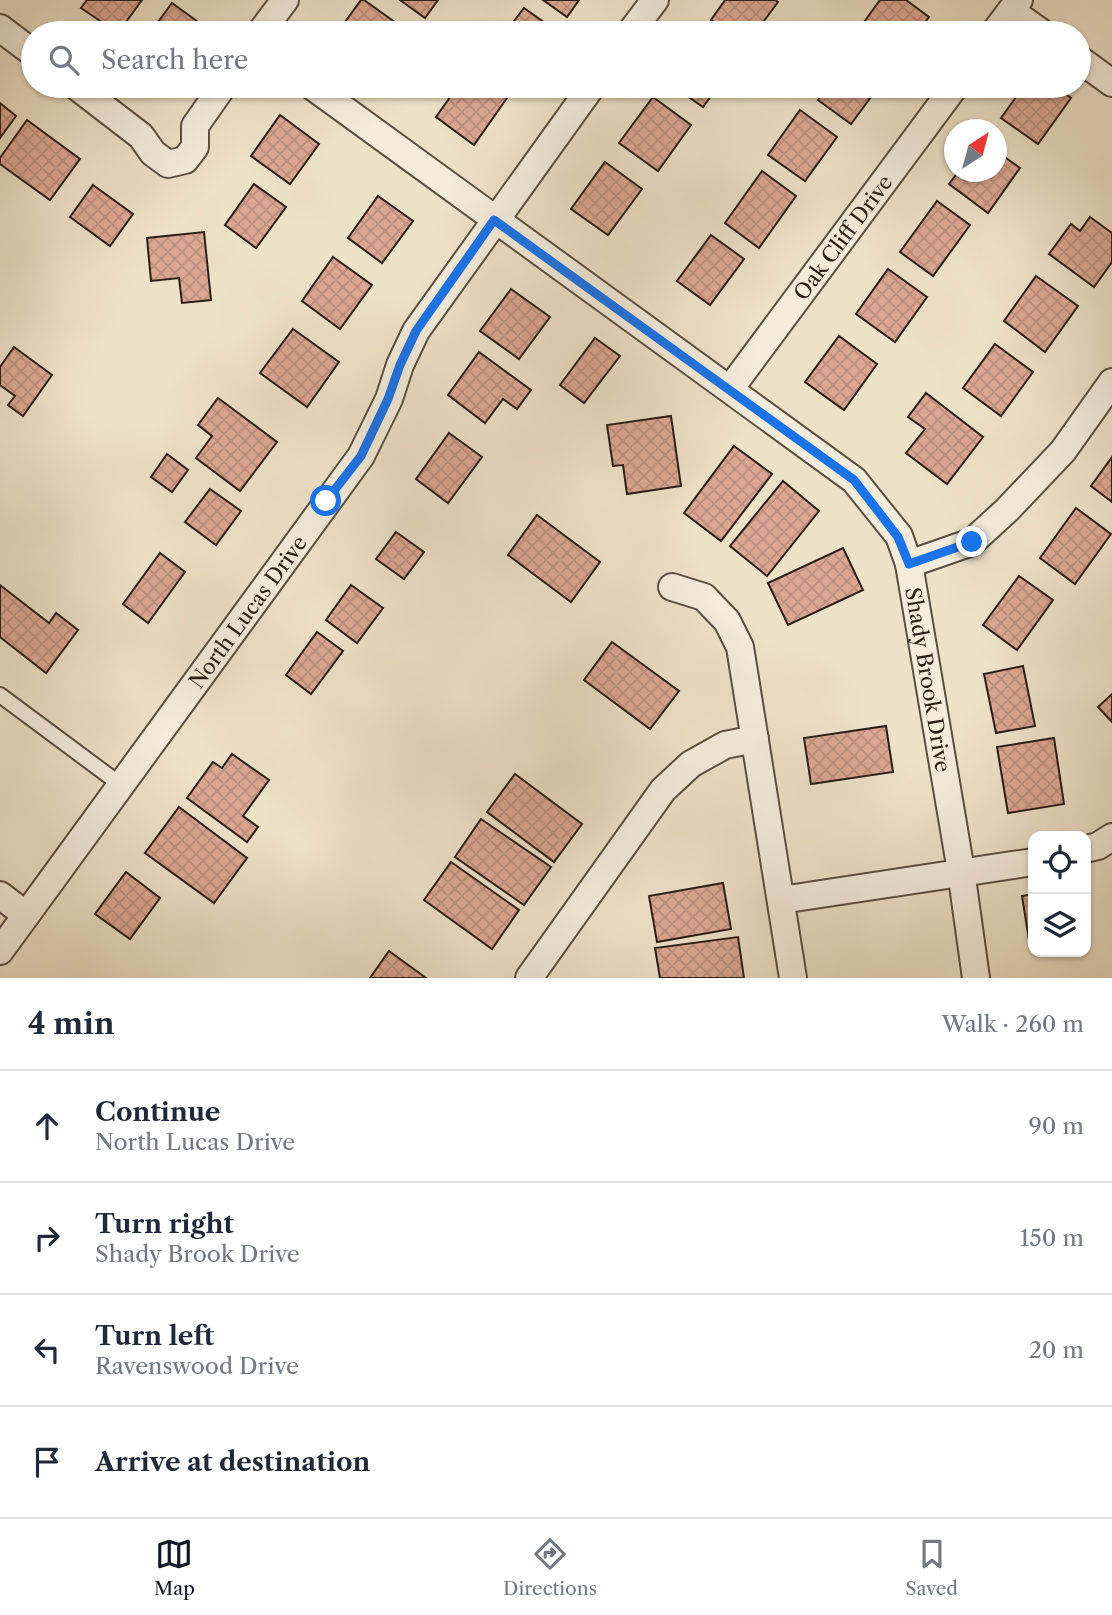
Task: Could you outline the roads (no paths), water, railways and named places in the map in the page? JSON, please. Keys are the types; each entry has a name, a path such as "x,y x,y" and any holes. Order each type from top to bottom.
{"street":[{"path":"269,21 285,0"},
{"path":"639,21 655,0"},
{"path":"1003,21 1015,6 1030,21"},
{"path":"0,27 21,44"},
{"path":"1091,68 1112,83"},
{"path":"92,98 141,136 153,153 168,163 185,160 195,147 195,126 215,98"},
{"name":"Shady Brook Drive","path":"328,98 854,480 898,537 909,564 961,871 976,978"},
{"name":"North Lucas Drive","path":"0,951 361,456 416,331 583,98"},
{"name":"Oak Cliff Drive","path":"730,388 946,98"},
{"path":"909,564 972,542 1007,510 1063,451 1112,382"},
{"path":"672,587 704,597 727,621 740,647 793,978"},
{"path":"529,978 663,790 691,764 725,746 755,739"},
{"path":"1091,848 1112,837"},
{"path":"781,900 1028,863"},
{"path":"0,895 26,915"}],"lane":[{"path":"0,695 121,785"}]}
